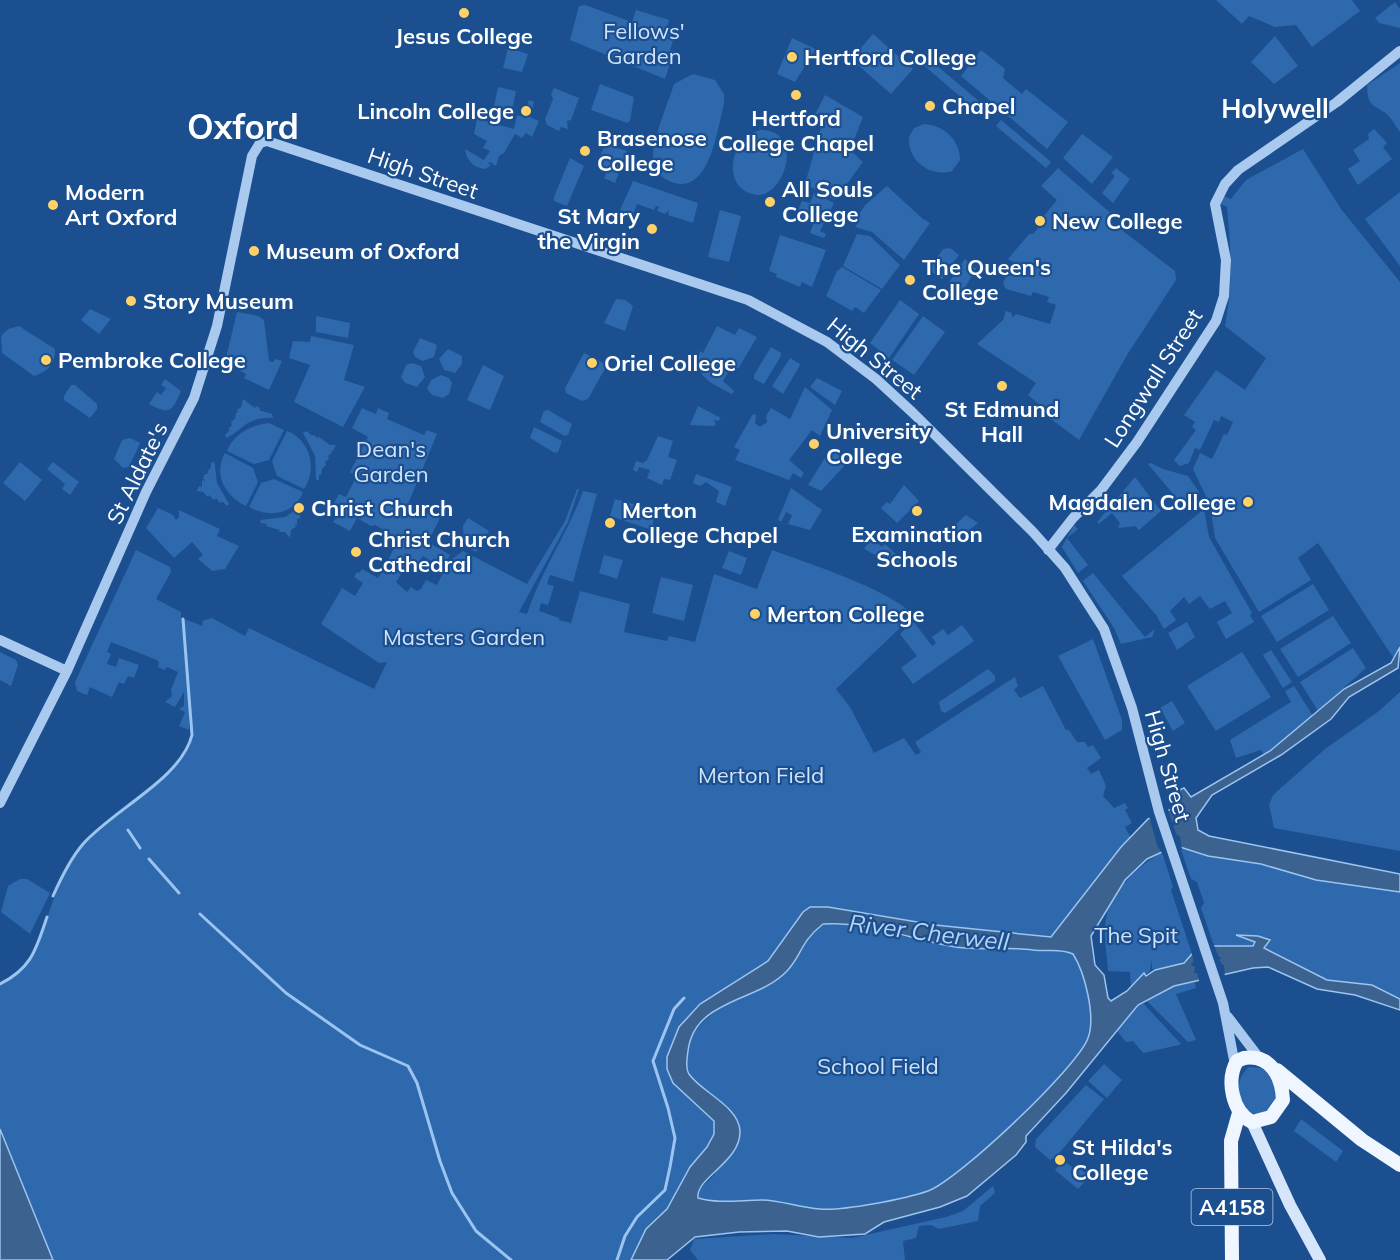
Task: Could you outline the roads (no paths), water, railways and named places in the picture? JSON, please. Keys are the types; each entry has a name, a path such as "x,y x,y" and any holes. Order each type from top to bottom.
{"main road":[{"path":"1320,1260 1290,1205 1265,1146 1234,1104 1235,1065 1244,1058 1260,1059 1313,1098 1362,1140 1400,1165"},
{"path":"1273,1067 1281,1079 1283,1100"},
{"path":"1265,1146 1264,1131 1283,1100 1295,1094 1313,1098"},
{"path":"1246,1118 1271,1117"},
{"name":"A4158","path":"1232,1260 1232,1134 1246,1118"}],"street":[{"name":"Longwall Street","path":"1048,550 1101,490 1137,442 1216,321 1224,296 1226,260 1215,204 1225,184 1238,170 1337,102 1400,51"},
{"name":"High Street","path":"260,143 267,141 525,228 678,275 780,315 827,342 876,379 957,455 1048,550 1091,606 1111,645 1132,708 1159,812 1221,997 1235,1065"},
{"name":"St Aldate's","path":"0,803 67,671 205,369 217,326 252,156 260,143"},
{"path":"0,640 67,671"},
{"path":"1226,1015 1260,1059"}],"water":[{"name":"River Cherwell","path":"1400,647 1398,668 1349,697 1331,719 1281,755 1212,795 1196,818 1198,830 1209,836 1400,874 1400,892 1316,880 1261,864 1208,856 1180,847 1147,859 1125,880 1091,936 1095,965 1104,975 1108,998 1111,1001 1127,991 1144,973 1146,976 1155,970 1184,963 1192,954 1214,946 1253,946 1255,942 1236,935 1258,936 1270,940 1264,948 1327,980 1372,985 1400,999 1400,1010 1355,995 1317,989 1268,967 1253,968 1174,986 1138,1005 1066,1093 1026,1136 1026,1142 1016,1155 967,1196 940,1207 884,1222 865,1234 819,1237 787,1231 739,1232 695,1237 667,1260 631,1260 646,1229 667,1209 690,1167 707,1147 714,1134 714,1121 673,1083 667,1069 667,1057 679,1027 700,1004 768,961 803,912 810,907 828,907 935,925 1051,937 1121,847 1148,819 1174,808 1177,791 1184,788 1191,797 1270,751 1344,689 1391,663","holes":["823,924 871,928 960,948 1058,951 1073,954 1082,972 1088,995 1091,1019 1088,1038 1063,1073 1015,1122 964,1167 928,1191 874,1204 830,1209 768,1200 721,1201 698,1198 703,1183 733,1152 740,1131 738,1122 727,1107 695,1081 688,1072 687,1057 693,1034 702,1021 714,1011 775,981 787,971 805,943"]},
{"path":"0,1129 53,1260 0,1260"}],"waterway":[{"path":"53,896 70,862 83,844 96,831 161,780 175,766 185,751 192,735 183,619"},
{"path":"128,830 140,848"},
{"path":"149,859 179,893"},
{"path":"200,914 286,993 360,1045 408,1066 417,1083 452,1193 476,1231 511,1260"},
{"path":"0,984 11,978 26,964 36,948 47,917"},
{"path":"617,1260 625,1236 637,1217 665,1190 675,1138 653,1061 674,1009 684,998"}],"place":[{"name":"Jesus College","path":"464,13"},
{"name":"Hertford College","path":"792,57"},
{"name":"Hertford College Chapel","path":"796,95"},
{"name":"Chapel","path":"930,106"},
{"name":"Lincoln College","path":"526,111"},
{"name":"Brasenose College","path":"585,151"},
{"name":"All Souls College","path":"770,202"},
{"name":"Modern Art Oxford","path":"53,205"},
{"name":"New College","path":"1040,221"},
{"name":"St Mary the Virgin","path":"652,229"},
{"name":"Museum of Oxford","path":"254,251"},
{"name":"The Queen's College","path":"910,280"},
{"name":"Story Museum","path":"131,301"},
{"name":"Pembroke College","path":"46,360"},
{"name":"Oriel College","path":"592,363"},
{"name":"St Edmund Hall","path":"1002,386"},
{"name":"University College","path":"814,444"},
{"name":"Magdalen College","path":"1248,502"},
{"name":"Christ Church","path":"299,508"},
{"name":"Examination Schools","path":"917,511"},
{"name":"Merton College Chapel","path":"610,523"},
{"name":"Christ Church Cathedral","path":"356,552"},
{"name":"Merton College","path":"755,614"},
{"name":"St Hilda's College","path":"1060,1160"}],"district":[{"name":"Holywell","path":"1275,108"},
{"name":"Oxford","path":"243,126"}],"park label":[{"name":"Fellows' Garden","path":"644,44"},
{"name":"Dean's Garden","path":"391,462"},
{"name":"Masters Garden","path":"464,637"},
{"name":"Merton Field","path":"761,775"},
{"name":"The Spit","path":"1136,935"},
{"name":"School Field","path":"878,1066"}]}
